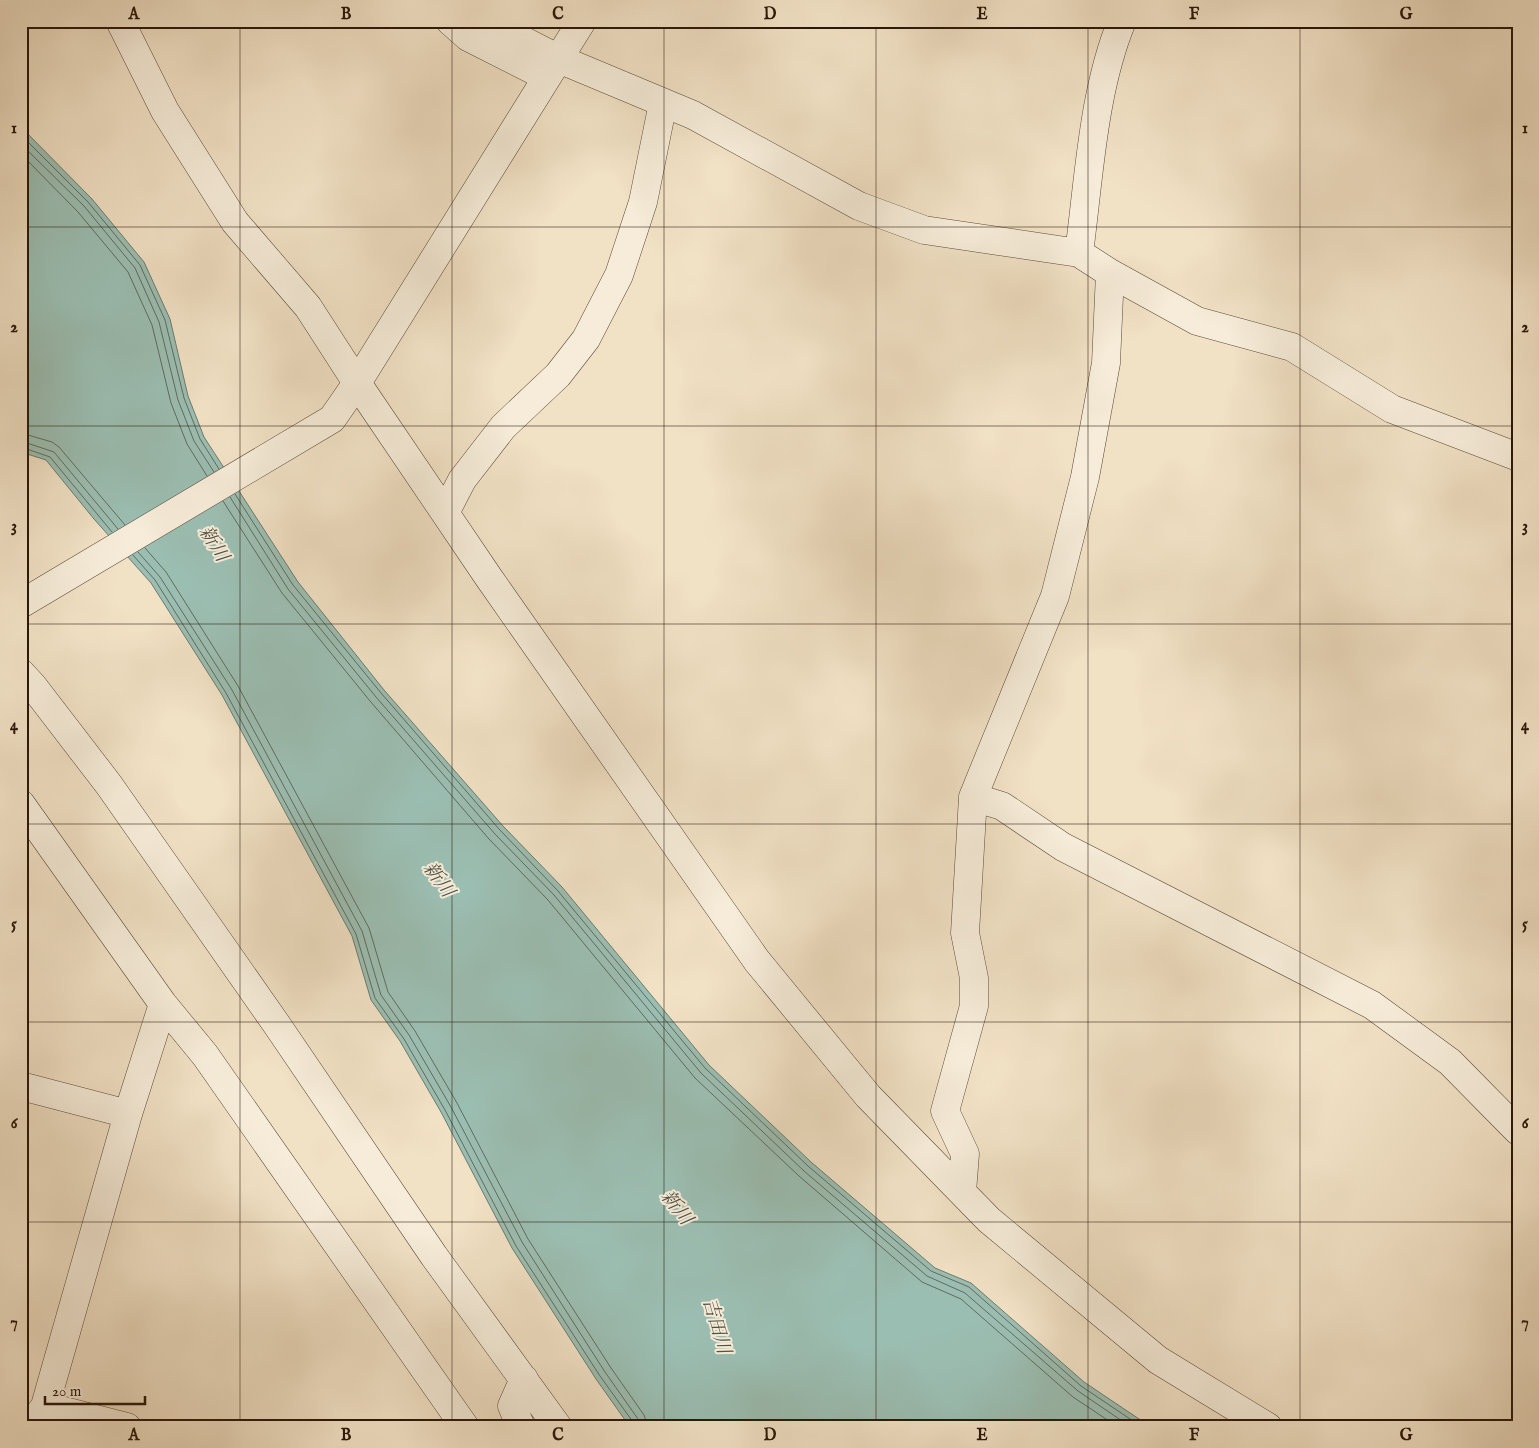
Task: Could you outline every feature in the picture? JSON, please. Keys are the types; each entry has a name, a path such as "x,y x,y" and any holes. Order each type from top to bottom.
{"street":[{"path":"120,21 165,111 235,222 308,307 357,384 445,513 757,961 868,1096 989,1220 1158,1360 1268,1427"},
{"path":"450,21 468,37 553,68 663,103 693,116 859,206 896,220 924,230 1080,253 1110,273 1197,321 1292,347 1392,409 1518,457"},
{"path":"485,21 553,68"},
{"path":"21,604 332,419 357,384 582,21"},
{"path":"1080,253 1096,122 1112,46 1122,21"},
{"path":"445,513 462,480 503,427 558,375 586,339 619,275 643,202 663,103"},
{"path":"962,1192 965,1154 944,1111 974,1006 974,978 965,933 973,797 1054,596 1086,477 1106,363 1110,273"},
{"path":"21,673 109,785 277,1024 434,1256 558,1427"},
{"path":"973,797 1002,806 1063,847 1372,1005 1450,1062 1518,1131"},
{"path":"21,804 163,1004 211,1063 465,1427"},
{"path":"127,1427 33,1418 163,1004"},
{"path":"21,1086 128,1114"},
{"path":"521,1427 512,1406 524,1379"}],"water":[{"path":"21,127 92,199 144,262 170,319 188,396 204,437 298,582 384,690 503,826 562,887 709,1065 811,1162 935,1268 971,1283 1084,1382 1151,1427 630,1427 596,1379 512,1248 441,1112 400,1041 371,1000 352,936 222,695 151,583 94,519 46,460 21,452"}],"water label":[{"name":"新川","path":"213,544"},
{"name":"新川","path":"438,880"},
{"name":"新川","path":"676,1208"},
{"name":"吉田川","path":"716,1326"}]}
